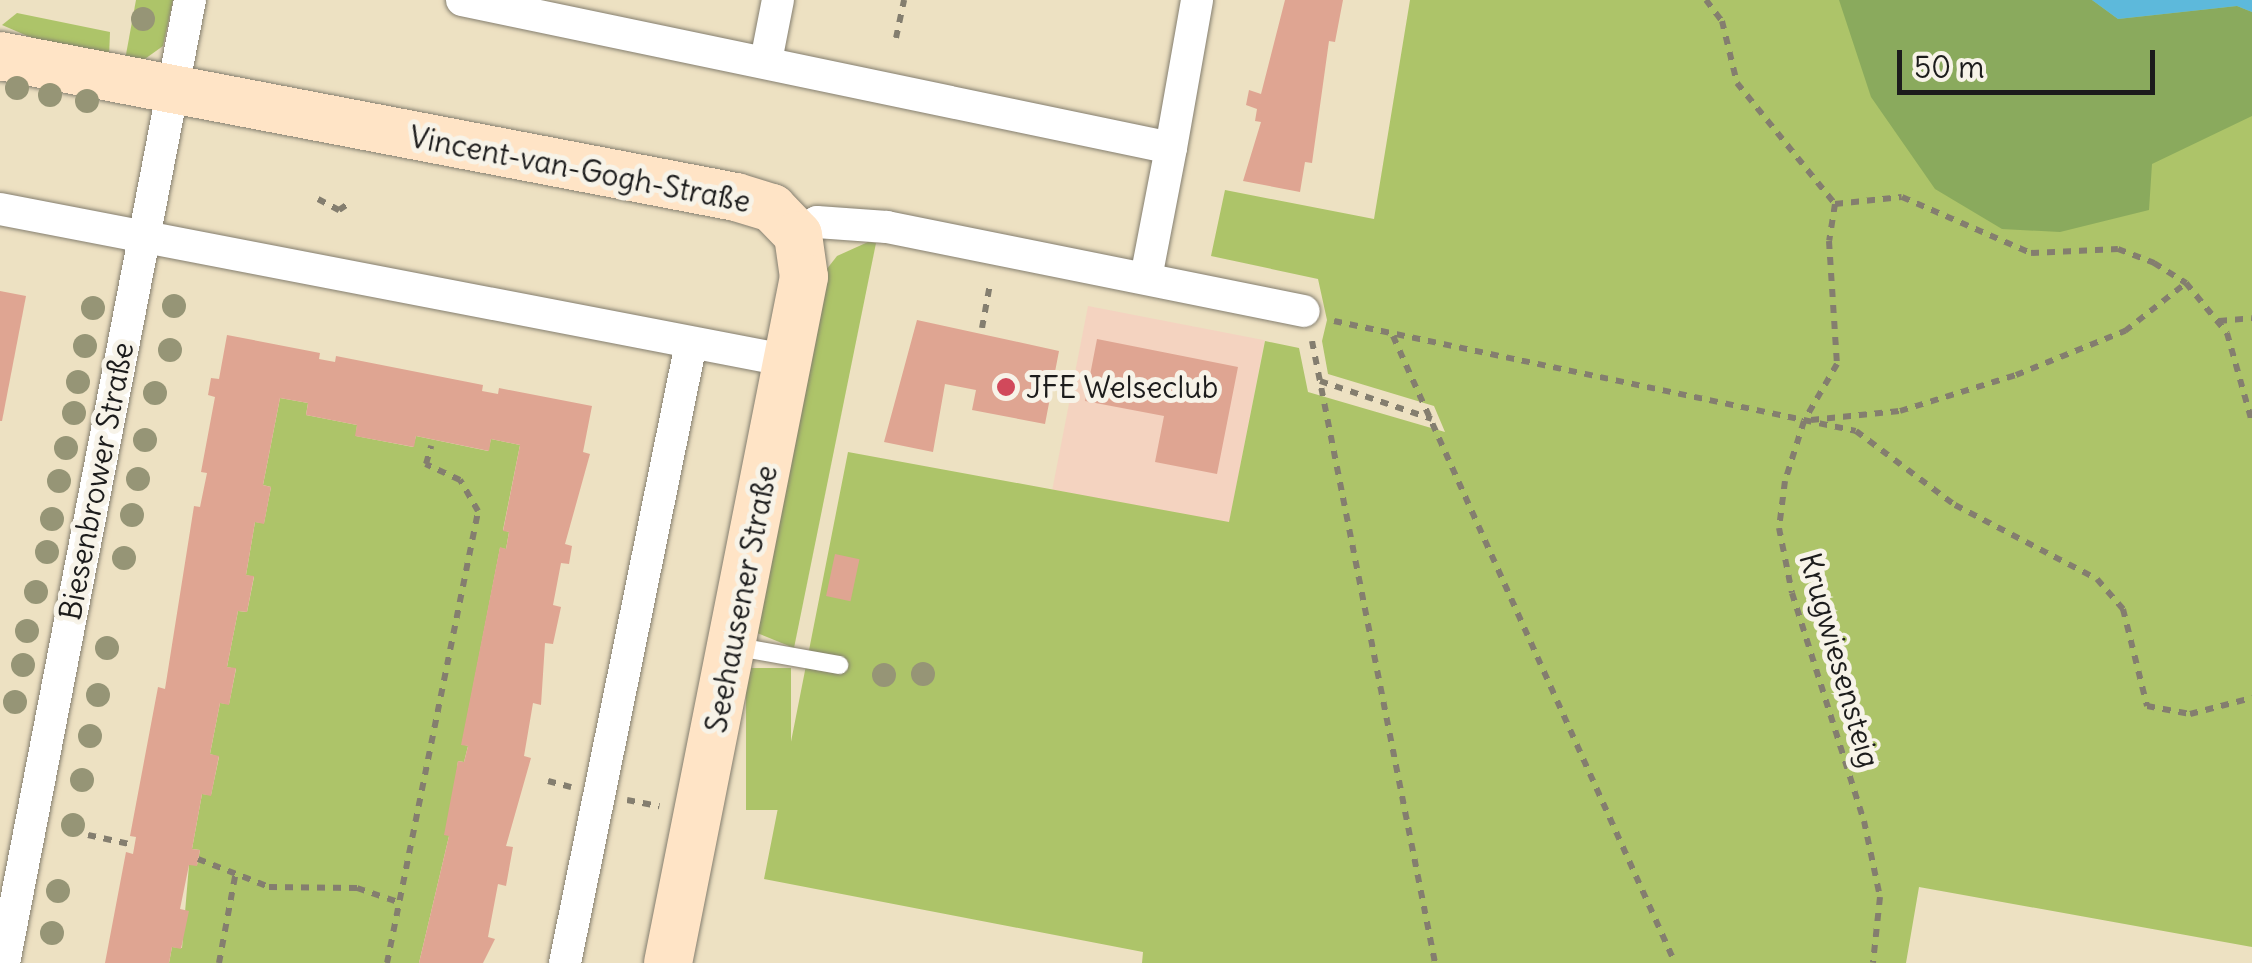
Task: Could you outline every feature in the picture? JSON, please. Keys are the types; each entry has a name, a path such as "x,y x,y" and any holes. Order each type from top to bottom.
{"street":[{"name":"Biesenbrower Straße","path":"4,963 190,0"},
{"path":"462,0 1171,148"},
{"path":"766,62 778,0"},
{"path":"1146,278 1197,0"},
{"name":"Vincent-van-Gogh-Straße","path":"0,56 754,201 772,208 798,235"},
{"path":"0,209 789,360"},
{"path":"798,235 816,222 887,226 1304,311"},
{"name":"Seehausener Straße","path":"668,963 804,277 798,235"},
{"path":"565,963 692,343"}],"lane":[{"path":"732,646 839,666"}],"path":[{"path":"896,38 904,0"},
{"path":"1706,0 1722,22 1738,84 1835,204 1902,196 2031,252 2118,249 2186,284 2227,332 2252,422"},
{"path":"318,199 339,210 348,204"},
{"name":"Krugwiesensteig","path":"1835,204 1830,241 1836,364 1804,421 1785,481 1780,528 1792,593 1864,821 1880,897 1873,963"},
{"path":"982,328 990,284"},
{"path":"1804,421 1900,411 2016,375 2125,331 2186,284"},
{"path":"1435,963 1304,311 1393,336 1856,431 1956,505 2097,579 2123,609 2146,706 2190,714 2252,698"},
{"path":"2218,321 2252,318"},
{"path":"1393,336 1675,963"},
{"path":"1319,380 1432,419"},
{"path":"387,963 478,510 460,480 426,464 431,446"},
{"path":"88,835 134,844"},
{"path":"198,859 236,871 269,888 357,888 398,902"},
{"path":"218,963 236,871"}],"shaded area":[{"path":"1088,306 1265,340 1229,524 1052,490"}],"green space":[{"path":"136,0 173,0 163,46 142,61 125,60"},
{"path":"1410,0 2252,0 2252,947 1919,887 1906,963 1142,963 1143,952 764,879 848,452 1229,522 1265,341 1299,348 1308,392 1445,432 1434,406 1328,374 1322,341 1327,320 1318,279 1211,256 1225,190 1374,219"},
{"path":"1839,0 2092,0 2118,19 2237,6 2252,12 2252,116 2152,164 2149,210 2060,232 2002,229 1935,189 1871,97"},
{"path":"17,13 110,32 109,57 46,44 2,25"},
{"path":"868,242 876,243 794,648 752,631 823,274 837,256"},
{"path":"280,398 308,403 306,415 357,425 356,436 413,447 416,436 488,451 491,439 520,445 503,530 509,532 506,549 500,548 462,744 468,746 464,762 458,761 449,836 419,963 169,963 172,947 182,948 189,865 197,865 200,850 192,849 202,794 211,795 219,757 210,754 220,703 229,704 236,669 227,667 238,611 247,612 254,577 246,575 255,522 264,523 271,487 263,485"},
{"path":"746,668 791,668 791,810 746,810"}],"water":[{"path":"2092,0 2252,0 2252,12 2237,6 2118,19"}],"building":[{"path":"1285,0 1343,0 1335,42 1329,41 1312,163 1305,162 1300,192 1243,181 1261,122 1255,121 1257,109 1246,105 1249,90 1261,94"},
{"path":"0,291 26,296 2,421 0,421"},
{"name":"JFE Welseclub","path":"917,320 1059,351 1045,424 972,410 976,390 945,384 933,452 884,442"},
{"path":"227,335 320,353 319,359 335,362 336,356 483,385 482,391 498,394 499,388 592,406 583,452 590,454 565,544 572,546 569,564 561,563 553,605 561,607 553,644 545,643 541,705 533,703 524,756 531,758 506,846 513,847 506,886 498,884 488,937 495,939 483,963 419,963 449,836 444,835 458,761 464,762 468,746 461,745 500,547 506,549 509,532 503,531 520,445 491,439 489,451 416,436 414,447 355,436 357,425 306,415 308,403 280,398 263,485 271,487 264,524 255,522 246,575 254,576 247,612 238,611 227,667 236,668 229,705 220,703 210,754 219,756 211,796 202,794 192,849 200,850 197,866 189,865 180,909 189,911 181,949 172,947 169,963 105,963 126,852 133,854 136,837 130,836 158,687 165,689 194,506 200,507 207,473 201,472 215,397 208,395 211,378 219,379"},
{"path":"1097,339 1238,367 1217,474 1155,462 1164,416 1085,401"},
{"path":"835,554 859,559 851,601 826,596"}],"place":[{"name":"JFE Welseclub","path":"1006,387"}]}
